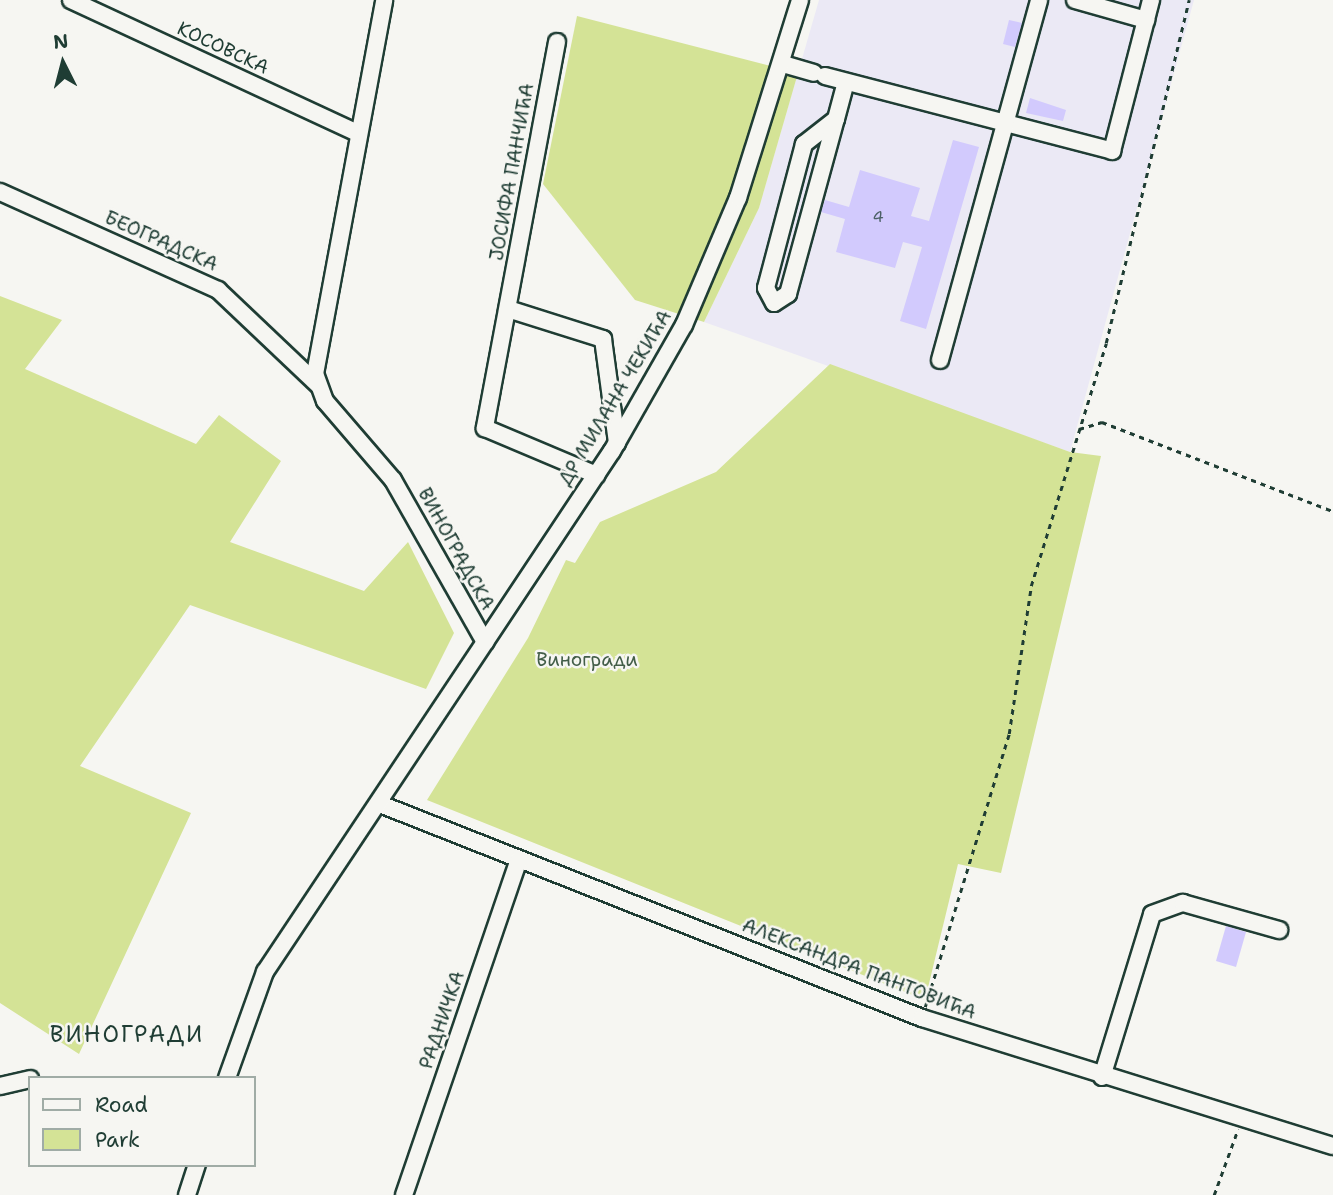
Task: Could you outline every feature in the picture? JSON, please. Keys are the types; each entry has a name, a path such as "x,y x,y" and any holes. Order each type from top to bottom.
{"street":[{"name":"КОСОВСКА","path":"71,0 357,133"},
{"path":"317,384 318,340 384,0"},
{"name":"ДР МИЛАНА ЧЕКИЋА","path":"485,642 617,443 689,314 783,64 800,0"},
{"path":"940,360 1039,0"},
{"path":"1075,0 1146,20"},
{"path":"783,64 1112,151 1151,0"},
{"name":"ЈОСИФА ПАНЧИЋА","path":"557,42 485,428 596,475"},
{"path":"836,119 804,144 766,288 774,303 788,296 836,119 846,82"},
{"name":"БЕОГРАДСКА","path":"0,192 218,290 317,384"},
{"path":"508,309 603,339 617,443"},
{"name":"ВИНОГРАДСКА","path":"228,1076 265,972 380,804 485,642 393,480 317,384"},
{"name":"АЛЕКСАНДРА ПАНТОВИЋА","path":"380,804 922,1018 1102,1077 1333,1146"},
{"name":"РАДНИЧКА","path":"404,1195 519,859"},
{"path":"1102,1077 1144,927 1156,910 1183,903 1279,930"},
{"path":"0,1086 28,1079"},
{"path":"187,1195 196,1167"}],"path":[{"path":"922,1018 1009,734 1031,586 1079,429 1158,147 1189,0"},
{"path":"1079,429 1102,422 1333,511"},
{"path":"1214,1195 1242,1119"}],"shaded area":[{"path":"819,0 1194,0 1070,452 704,322 759,208"}],"green space":[{"path":"577,16 798,73 759,208 704,322 635,300 543,184"},
{"path":"0,296 62,320 25,369 196,444 219,415 281,461 230,542 364,591 408,542 454,633 426,689 190,605 80,766 191,813 79,1054 0,1003"},
{"name":"Виногради","path":"830,364 1070,452 1101,456 1001,873 958,864 925,1000 427,800 528,638 566,560 575,563 600,522 716,472"}],"building":[{"path":"1009,20 1022,23 1015,47 1003,44"},
{"path":"1030,98 1066,110 1063,121 1026,113"},
{"path":"953,140 979,147 926,329 900,321 922,247 903,242 895,268 836,252 845,219 821,212 825,200 849,207 860,170 920,188 911,216 929,221"},
{"path":"1226,926 1246,932 1236,967 1216,961"}],"district":[{"name":"ВИНОГРАДИ","path":"127,1034"}]}
